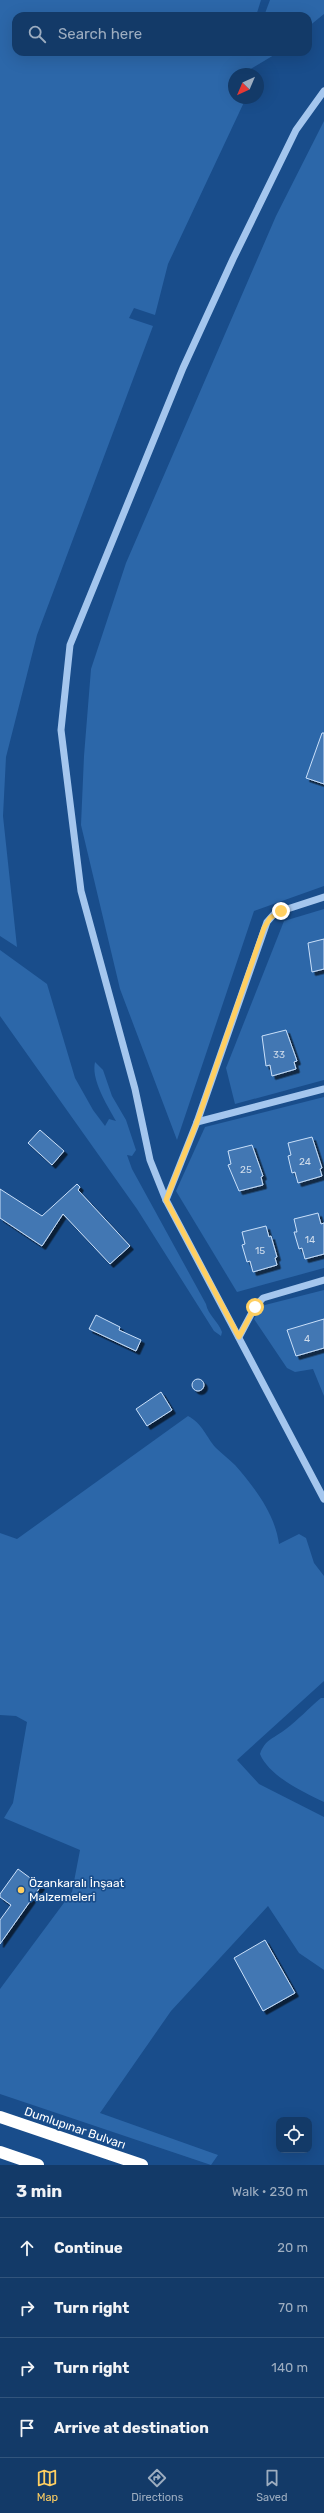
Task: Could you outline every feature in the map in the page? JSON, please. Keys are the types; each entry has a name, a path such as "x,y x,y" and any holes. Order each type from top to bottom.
{"highway":[{"name":"Dumlupınar Bulvarı","path":"0,2117 142,2165"},
{"path":"0,2152 38,2165"}],"street":[{"path":"324,91 296,130 233,258 183,368 70,645 61,730 81,892 135,1089 150,1160 166,1200 324,1499"},
{"path":"166,1200 197,1122 270,918 281,911 324,897"},
{"path":"197,1122 324,1089"},
{"path":"239,1337 255,1307 263,1298 324,1280"}],"shaded area":[{"path":"0,0 261,0 257,12 12,12 12,56 272,56 252,68 228,68 228,104 243,104 168,264 155,315 134,308 129,318 153,326 37,635 6,757 3,816 17,947 0,936"},
{"path":"270,0 324,0 324,14 312,24 312,12 266,12"},
{"path":"324,121 324,886 254,911 177,1140 120,989 81,825 84,756 91,669 126,563 276,216"},
{"path":"324,909 324,1080 235,1104 226,1068 284,921"},
{"path":"0,950 47,984 75,1078 93,1110 105,1126 109,1119 116,1121 104,1100 95,1077 95,1062 103,1070 112,1096 126,1120 136,1150 132,1156 127,1155 132,1169 207,1308 220,1328 222,1332 221,1336 214,1331 137,1209 0,1016"},
{"path":"324,1097 324,1268 237,1292 176,1191 205,1127"},
{"path":"324,1290 324,1396 313,1369 295,1372 287,1368 254,1319 261,1306"},
{"path":"188,1416 201,1427 216,1448 235,1465 257,1492 269,1512 277,1533 279,1544 299,1534 306,1538 314,1563 324,1576 324,1681 237,1760 259,1784 324,1817 324,1970 299,1953 268,1906 171,2011 100,2113 218,2155 211,2165 0,2094 0,1989 72,1892 80,1850 4,1818 13,1803 27,1722 16,1716 0,1715 0,1533 17,1539"},
{"path":"321,1698 324,1698 324,1802 297,1788 279,1776 264,1762 260,1754 262,1749 271,1739 282,1732"}],"building":[{"path":"322,733 324,733 324,784 306,778"},
{"path":"324,939 324,969 312,972 308,943"},
{"path":"286,1030 297,1061 294,1062 296,1069 272,1076 270,1065 266,1066 262,1036"},
{"path":"40,1130 64,1151 52,1165 28,1143"},
{"path":"312,1137 322,1168 320,1169 322,1176 298,1183 295,1172 292,1173 288,1156 291,1155 288,1143"},
{"path":"252,1145 263,1176 261,1177 263,1185 239,1191 228,1165 231,1164 228,1151"},
{"path":"77,1184 80,1187 78,1190 130,1246 110,1264 63,1214 42,1246 0,1218 0,1189 42,1216"},
{"path":"318,1213 321,1224 324,1223 324,1254 305,1259 302,1248 299,1249 294,1232 297,1232 294,1219"},
{"path":"266,1226 269,1237 271,1236 277,1257 275,1258 277,1265 253,1272 250,1261 247,1262 242,1245 245,1244 242,1232"},
{"path":"96,1315 120,1327 119,1330 141,1340 136,1351 89,1329"},
{"path":"324,1319 324,1348 296,1356 287,1330"},
{"path":"200,1379 203,1380 203,1390 196,1391 193,1390 192,1383 193,1380"},
{"path":"161,1392 172,1410 147,1426 136,1409"},
{"name":"Özankaralı İnşaat Malzemeleri","path":"18,1869 41,1886 0,1944 0,1920 11,1905 0,1897 0,1894"},
{"path":"265,1940 295,1993 263,2011 234,1958"}],"place":[{"name":"Özankaralı İnşaat Malzemeleri","path":"21,1890"}],"route":[{"path":"255,1307 239,1337 166,1200 197,1122 264,928 270,918 275,913 281,911"}]}
